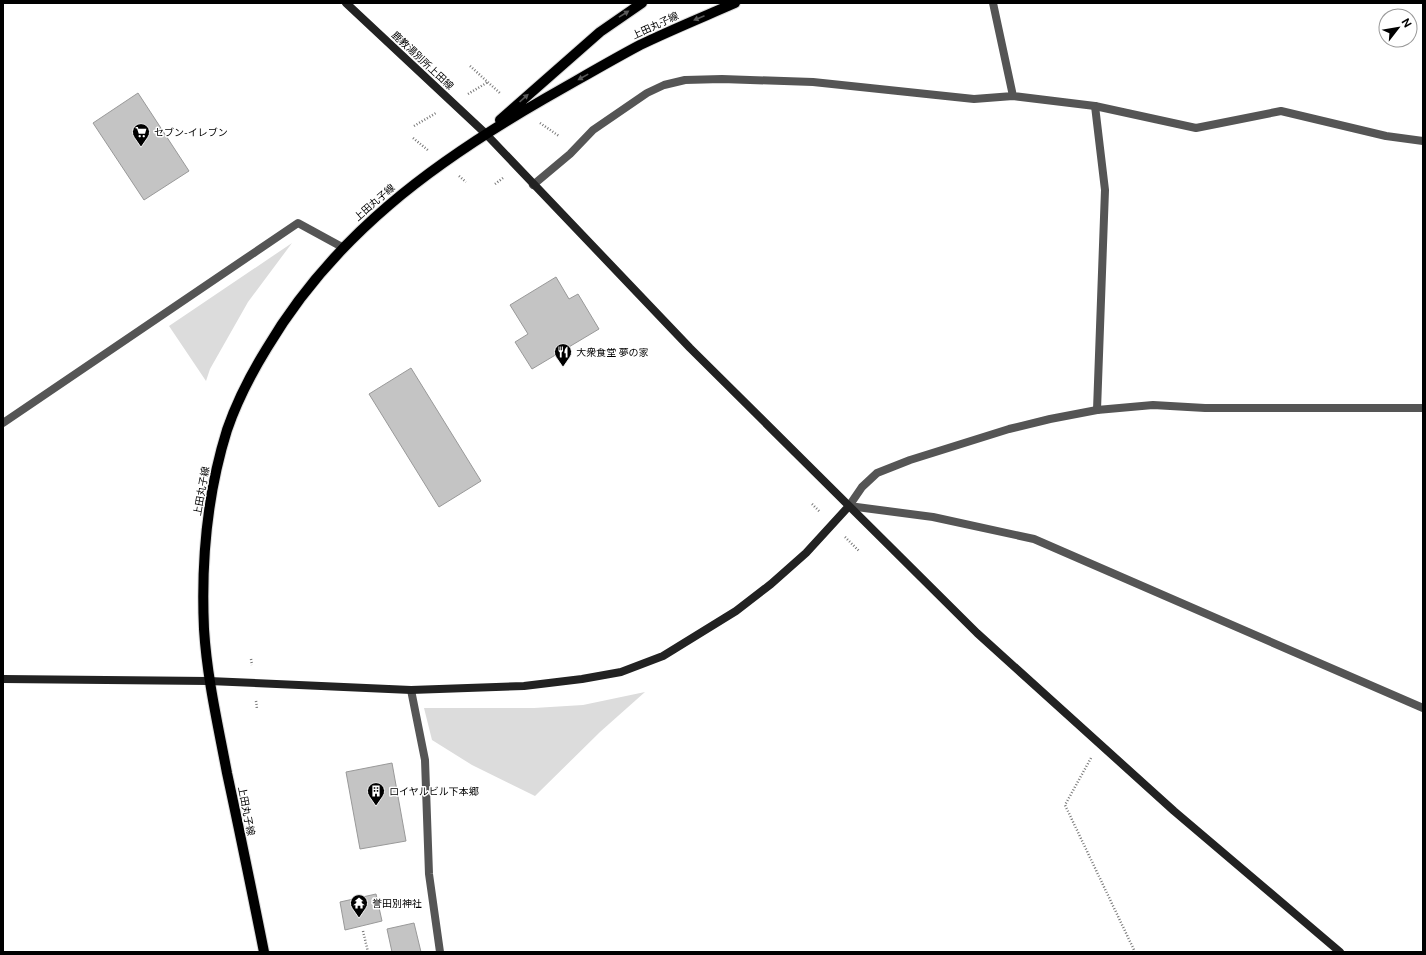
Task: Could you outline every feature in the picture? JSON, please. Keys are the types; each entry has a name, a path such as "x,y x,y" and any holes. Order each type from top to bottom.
{"main road":[{"name":"上田丸子線","path":"485,134 585,44 619,17 642,3"},
{"name":"上田丸子線","path":"264,952 209,682 204,629 203,577 207,518 215,474 228,428 249,378 279,328 311,282 342,248 383,209 417,181 485,134 641,45 735,3"}],"street":[{"name":"鹿教湯別所上田線","path":"346,3 485,134 690,348 978,633 1098,744 1174,811 1340,952"},
{"path":"993,3 1013,96"},
{"path":"533,185 570,154 593,130 647,93 664,85 685,80 722,79 813,82 974,99 1013,96 1095,106 1196,128 1281,111 1386,136 1423,142"},
{"path":"1095,106 1105,190 1097,410"},
{"path":"3,423 298,223 342,248"},
{"path":"3,679 209,682 411,690 524,686 582,679 621,672 663,656 736,611 771,584 806,553 849,506 862,487 877,473 910,460 1009,429 1097,410 1153,405 1205,408 1423,408"},
{"path":"849,506 933,517 1034,539 1423,708"},
{"path":"411,690 425,760 429,874 440,952"}],"path":[{"path":"1098,744 1065,806 1136,952"},
{"path":"363,932 368,952"}],"shaded area":[{"path":"292,243 248,302 210,369 206,381 169,326"},
{"path":"645,692 600,732 535,796 472,765 432,740 424,708 534,708 583,705"}],"building":[{"name":"セブン-イレブン","path":"138,93 189,171 144,200 93,123"},
{"path":"556,277 569,299 578,294 599,329 532,369 515,342 528,334 510,305"},
{"path":"411,368 481,481 439,507 369,394"},
{"name":"ロイヤルビル下本郷","path":"392,763 406,841 360,849 346,772"},
{"path":"376,894 382,921 345,930 340,902"},
{"path":"414,923 421,952 392,952 387,929"}],"place":[{"name":"セブン-イレブン","path":"141,147"},
{"name":"大衆食堂 夢の家","path":"563,367"},
{"name":"ロイヤルビル下本郷","path":"376,806"},
{"name":"誉田別神社","path":"359,918"}]}
